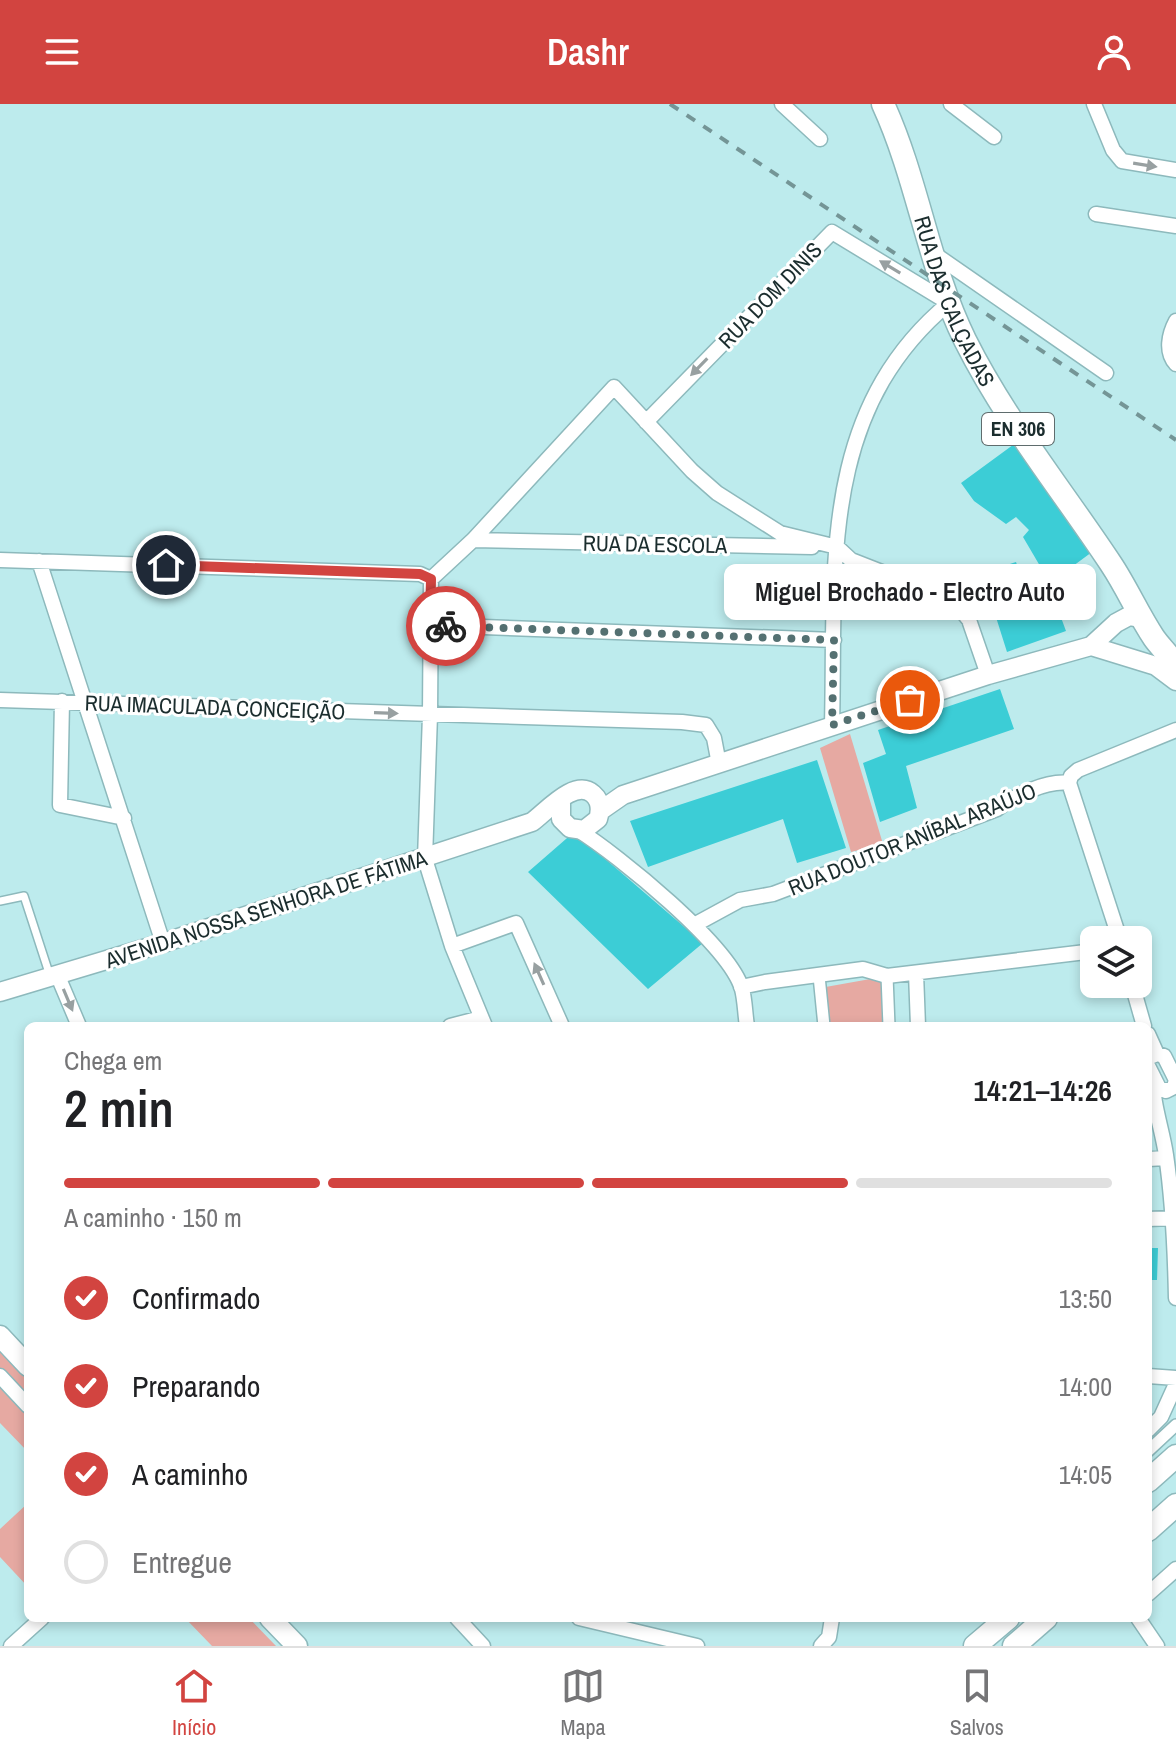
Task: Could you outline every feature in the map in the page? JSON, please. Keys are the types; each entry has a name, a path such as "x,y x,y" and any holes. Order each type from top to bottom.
{"main road":[{"name":"RUA DAS CALÇADAS","path":"889,106 949,303 985,377 1176,668"},
{"path":"0,1336 24,1359"},
{"path":"1152,1477 1176,1456"},
{"path":"1152,1494 1176,1473"},
{"path":"1152,1526 1176,1505"},
{"path":"1152,1542 1176,1521"},
{"path":"274,1622 297,1646"},
{"path":"975,1646 1003,1622"},
{"path":"1014,1646 1041,1622"}],"street":[{"path":"782,104 820,139"},
{"path":"951,104 994,137"},
{"path":"1094,104 1113,150 1122,161 1176,170"},
{"path":"1096,214 1176,226"},
{"name":"RUA DOM DINIS","path":"646,422 832,232 949,303"},
{"path":"932,253 1106,373"},
{"path":"832,725 838,520 845,476 861,421 892,365 917,332 949,303"},
{"path":"1176,321 1169,340 1170,355 1176,364"},
{"path":"483,1022 452,946 425,859 431,579 473,540 614,387 717,493 780,533 837,547 851,560 953,600 969,620 988,675"},
{"name":"RUA DA ESCOLA","path":"473,540 837,547"},
{"path":"0,560 420,574 431,579"},
{"path":"39,561 163,943"},
{"path":"1128,592 1113,635 1132,658"},
{"path":"574,829 589,827 623,795 988,675 1091,646 1116,623 1129,616 1143,618"},
{"path":"430,625 834,640"},
{"path":"1132,658 1149,652 1155,640"},
{"path":"1091,646 1156,666 1176,668"},
{"name":"RUA IMACULADA CONCEIÇÃO","path":"0,700 706,725 714,738 719,764"},
{"path":"62,701 60,805 124,818"},
{"path":"1069,783 1078,770 1176,730"},
{"name":"RUA DOUTOR ANÍBAL ARAÚJO","path":"694,925 740,900 788,888 1061,782 1069,783 1115,926"},
{"path":"623,795 583,789 570,791 561,800 561,819 603,846 694,925 724,956 741,987 746,1022"},
{"path":"589,791 598,799 603,846"},
{"name":"AVENIDA NOSSA SENHORA DE FÁTIMA","path":"0,992 425,859 532,822 561,800"},
{"name":"AVENIDA NOSSA SENHORA DE FÁTIMA","path":"532,822 574,829"},
{"path":"452,946 516,923 560,1022"},
{"path":"741,987 863,969 887,976 1080,953"},
{"path":"916,973 918,1022"},
{"path":"54,975 77,1022"},
{"path":"819,976 824,1022"},
{"path":"887,976 889,1022"},
{"path":"1136,998 1143,1022"},
{"path":"1152,1061 1164,1056 1173,1083 1160,1118"},
{"path":"1152,1064 1159,1088 1173,1083"},
{"path":"1152,1095 1160,1118 1166,1158 1173,1218 1176,1298"},
{"path":"1152,1159 1166,1158"},
{"path":"1152,1219 1173,1218"},
{"path":"0,1376 24,1402"},
{"path":"1152,1378 1175,1390 1161,1417 1152,1426"},
{"path":"1152,1447 1176,1425"},
{"path":"1152,1590 1176,1569"},
{"path":"11,1646 38,1622"},
{"path":"461,1622 483,1646"},
{"path":"821,1646 829,1637 831,1622"},
{"path":"1141,1622 1157,1646"},
{"path":"628,1624 668,1643 697,1646"}],"lane":[{"path":"0,901 24,896 54,975"}],"shaded area":[{"path":"850,734 883,844 851,852 820,748"},
{"path":"887,976 889,1022 824,1022 820,988"},
{"path":"0,1350 24,1377 24,1448 0,1423"},
{"path":"24,1507 24,1583 0,1557 0,1529"},
{"path":"189,1622 253,1622 276,1646 212,1646"}],"building":[{"path":"1017,442 1092,552 1050,583 1023,537 1029,530 1016,517 1006,524 974,501 961,483"},
{"path":"1016,562 1033,611 1056,604 1066,631 1007,652 982,573"},
{"path":"1000,689 1014,729 906,766 917,808 880,822 863,763 886,754 878,730"},
{"path":"817,760 846,848 797,863 783,819 648,867 630,821"},
{"path":"574,832 703,943 648,989 528,872"},
{"path":"1152,1248 1158,1248 1157,1280 1152,1280"}],"railway":[{"path":"670,104 1176,440"}],"way so far":[{"path":"446,626 834,640 832,725 910,700"}],"place":[{"name":"Miguel Brochado - Electro Auto","path":"910,700"}],"route":[{"path":"166,565 420,574 431,579 430,625 446,626"}]}
